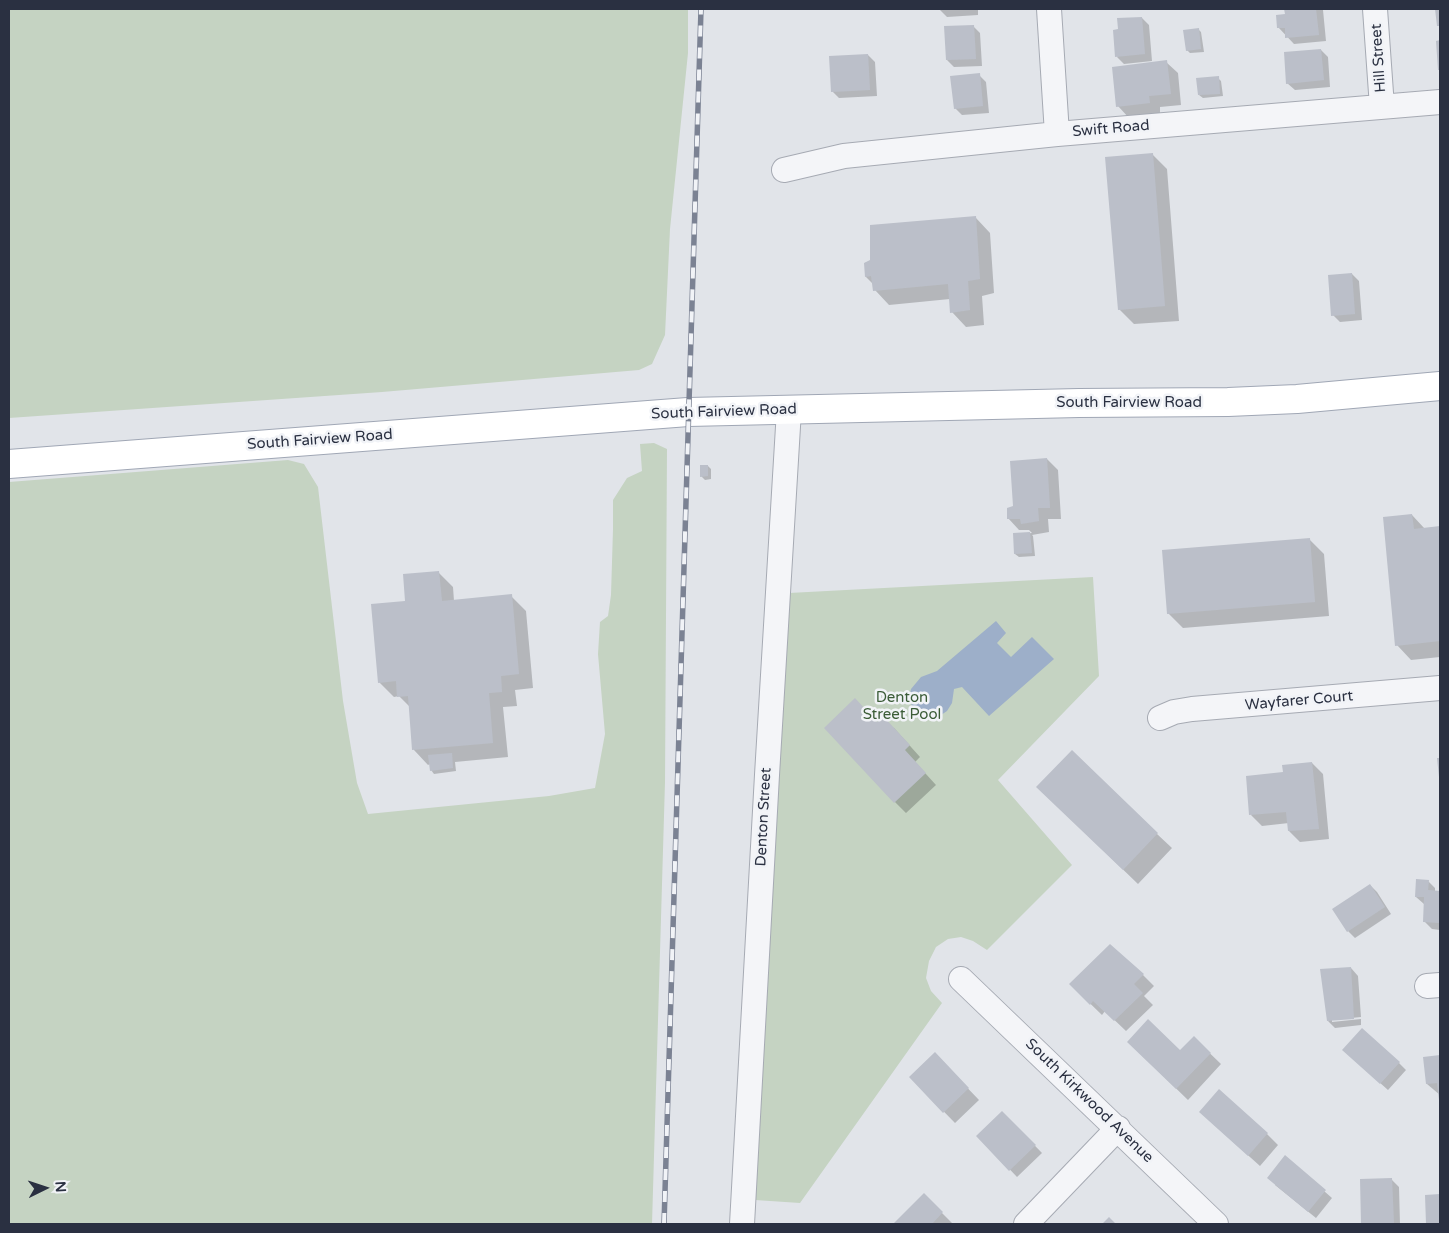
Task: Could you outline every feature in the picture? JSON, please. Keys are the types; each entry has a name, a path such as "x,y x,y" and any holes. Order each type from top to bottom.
{"main road":[{"name":"South Fairview Road","path":"9,464 688,412 1070,403 1228,402 1297,399 1440,386"}],"street":[{"path":"1049,9 1057,134"},
{"name":"Hill Street","path":"1375,9 1382,107"},
{"name":"Swift Road","path":"784,170 844,156 1057,134 1440,102"},
{"name":"Denton Street","path":"742,1224 789,410"},
{"name":"Wayfarer Court","path":"1160,718 1174,712 1192,710 1440,688"},
{"name":"South Kirkwood Avenue","path":"961,979 1216,1224"},
{"path":"1026,1224 1118,1128"}],"green space":[{"path":"9,9 688,9 688,53 670,229 665,335 652,364 639,370 382,392 9,418"},
{"path":"654,443 667,449 665,782 652,1224 9,1224 9,482 288,460 304,464 318,487 343,701 357,783 368,814 549,796 595,788 605,734 598,654 600,622 608,616 611,595 613,500 627,478 642,471 640,444"},
{"name":"Denton Street Pool","path":"1093,577 1099,676 998,780 1072,865 987,950 973,941 961,937 948,939 936,947 929,961 926,978 931,991 942,1003 800,1203 755,1200 772,864 789,593"}],"water":[{"path":"996,621 1006,633 997,643 1011,657 1032,637 1054,659 989,716 962,687 954,689 952,703 947,711 938,717 929,718 920,715 913,708 909,699 911,689 921,677 937,671"}],"building":[{"path":"1284,9 1316,9 1319,35 1285,38 1285,28 1277,28 1276,15 1285,14"},
{"path":"1435,9 1440,9 1440,26 1437,26"},
{"path":"1142,17 1145,54 1115,57 1113,30 1118,29 1117,18"},
{"path":"974,25 976,59 946,60 944,26"},
{"path":"1199,28 1201,49 1186,51 1183,30"},
{"path":"1440,40 1440,70 1438,70 1436,41"},
{"path":"1321,49 1324,80 1286,84 1284,52"},
{"path":"868,54 870,90 831,92 829,56"},
{"path":"1167,60 1171,94 1149,96 1150,103 1116,107 1112,67"},
{"path":"980,73 983,106 954,109 950,76"},
{"path":"1219,76 1220,94 1198,95 1196,78"},
{"path":"1153,153 1165,306 1118,310 1105,157"},
{"path":"976,216 980,279 968,281 970,310 950,313 948,284 873,291 871,276 865,277 864,263 870,260 870,225"},
{"path":"1352,273 1355,314 1331,316 1328,275"},
{"path":"1047,458 1050,508 1038,508 1039,521 1021,524 1020,519 1007,519 1007,508 1013,506 1010,461"},
{"path":"700,465 708,465 708,476 700,477"},
{"path":"1412,514 1414,529 1440,526 1440,641 1395,646 1383,517"},
{"path":"1030,532 1032,553 1014,554 1013,533"},
{"path":"1310,538 1315,602 1167,614 1162,550"},
{"path":"439,571 442,601 512,594 519,674 501,676 502,692 489,693 493,743 412,750 408,696 397,697 396,681 378,683 371,604 405,601 403,574"},
{"path":"855,698 877,722 883,716 910,745 905,750 926,773 894,803 824,728"},
{"path":"1072,750 1158,833 1123,870 1036,787"},
{"path":"452,753 453,768 430,771 428,755"},
{"path":"1437,758 1440,758 1440,777 1439,777"},
{"path":"1312,762 1319,829 1288,831 1286,812 1249,815 1246,776 1283,772 1282,765"},
{"path":"1416,879 1429,880 1428,890 1440,891 1440,923 1423,922 1424,897 1415,897"},
{"path":"1370,884 1385,907 1347,932 1332,909"},
{"path":"1110,944 1144,974 1134,984 1143,993 1114,1021 1093,1001 1090,1005 1069,984"},
{"path":"1351,967 1354,1019 1327,1021 1320,969"},
{"path":"1148,1019 1180,1050 1194,1036 1211,1053 1176,1089 1127,1042"},
{"path":"1362,1028 1400,1062 1380,1084 1342,1050"},
{"path":"935,1052 969,1088 943,1113 909,1077"},
{"path":"1440,1055 1439,1100 1437,1083 1426,1084 1423,1057"},
{"path":"1219,1089 1268,1133 1248,1156 1199,1112"},
{"path":"1002,1111 1036,1145 1009,1171 976,1136"},
{"path":"1285,1155 1326,1190 1308,1212 1267,1178"},
{"path":"1392,1178 1394,1224 1361,1224 1360,1179"},
{"path":"924,1193 943,1212 932,1224 893,1224"},
{"path":"1440,1194 1440,1224 1426,1224 1425,1195"},
{"path":"1109,1217 1116,1224 1102,1224"}],"railway":[{"path":"664,1224 701,9"}]}
